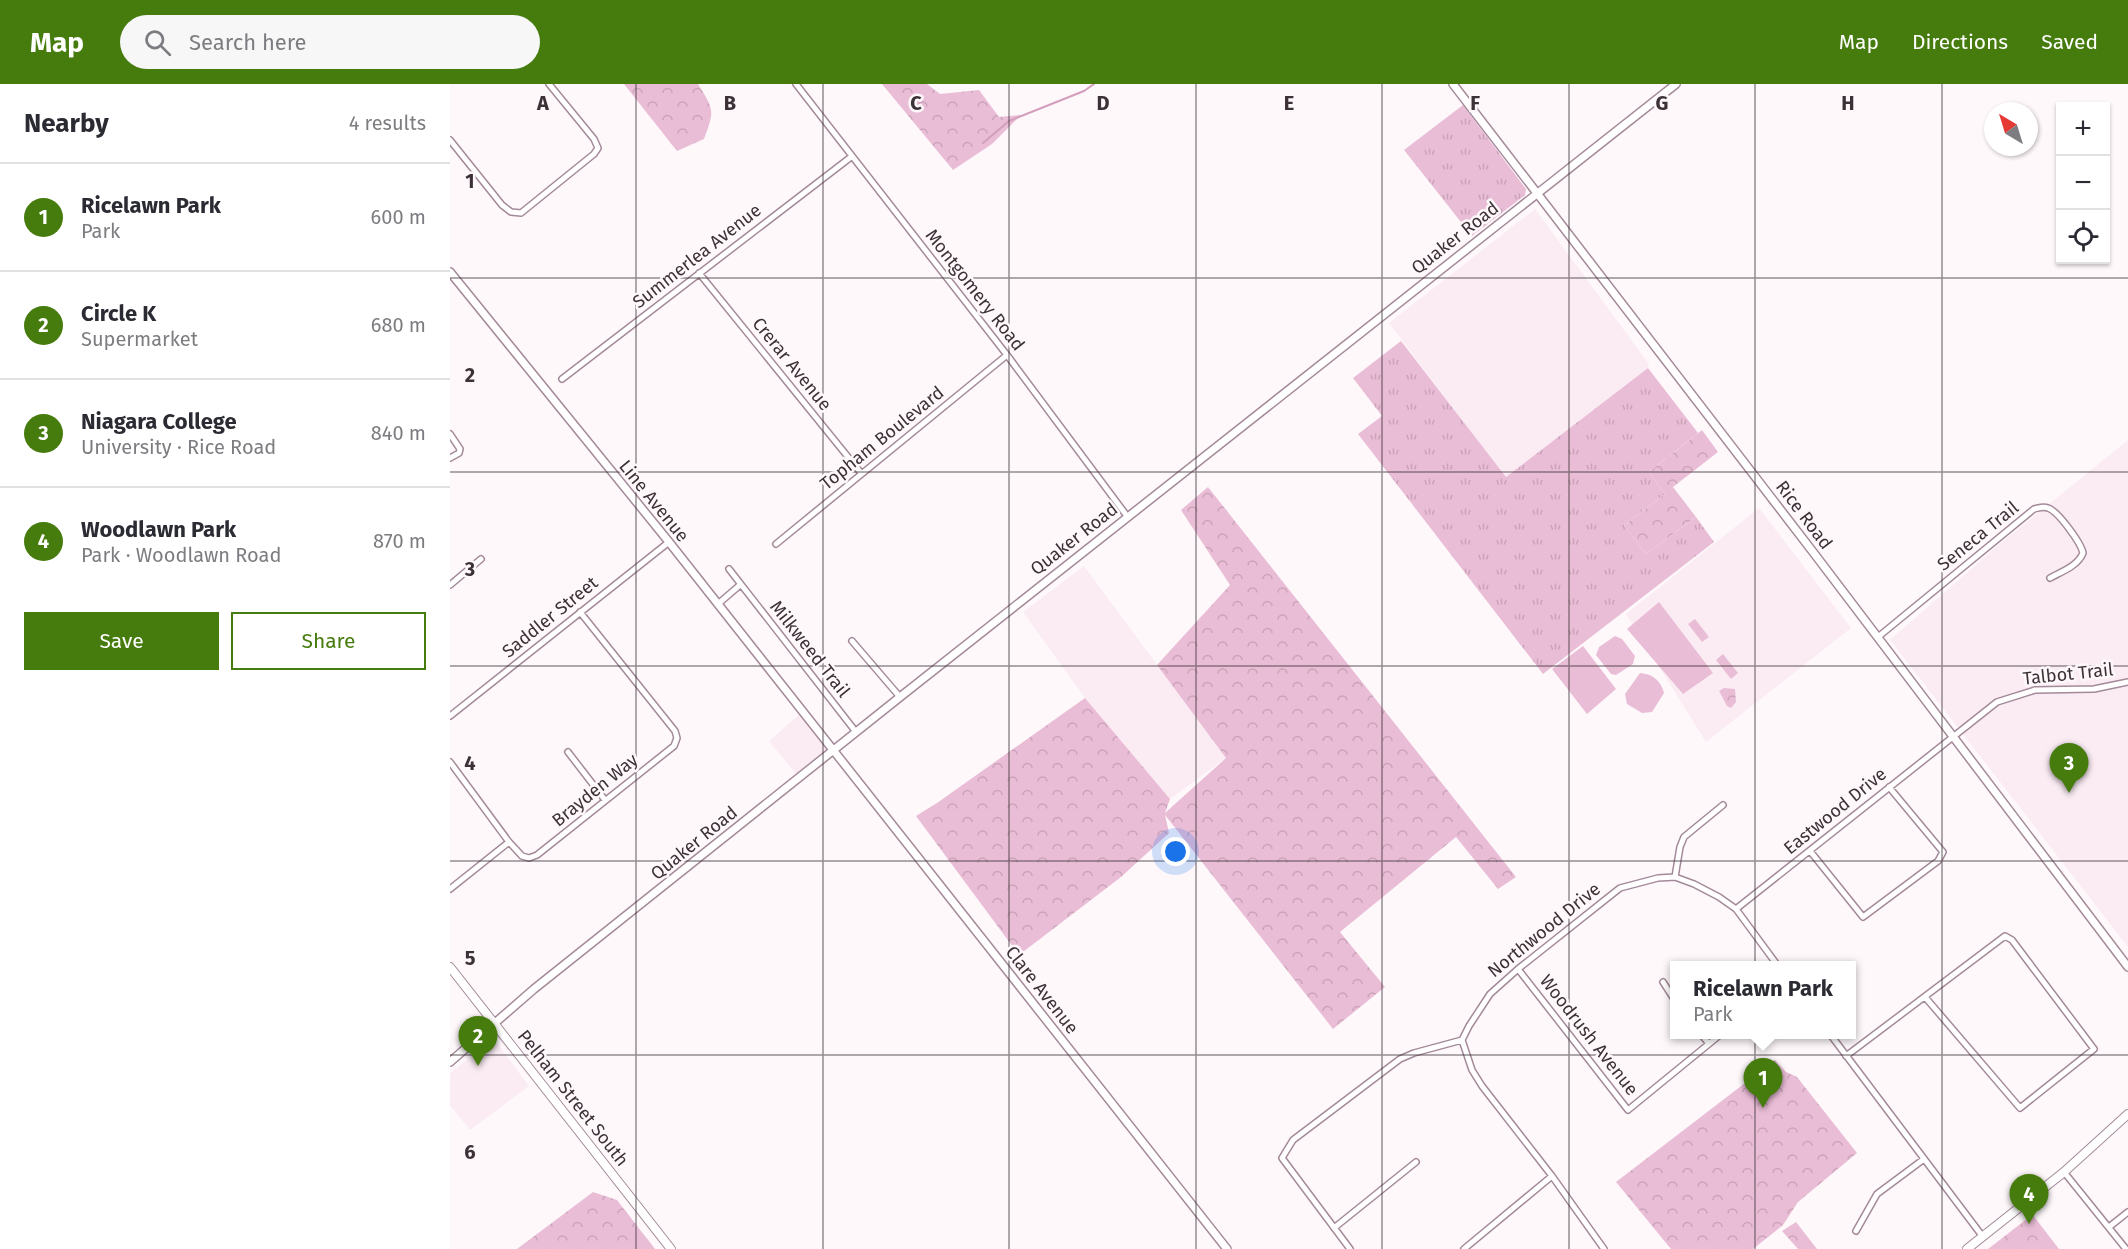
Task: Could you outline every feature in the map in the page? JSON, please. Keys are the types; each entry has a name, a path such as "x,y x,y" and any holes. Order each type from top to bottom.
{"main road":[{"name":"Pelham Street South","path":"450,967 671,1249"},
{"path":"1968,1249 2064,1172 2128,1116"}],"street":[{"path":"450,140 502,205 511,212 521,213 594,154 598,148 594,139 549,84"},
{"name":"Montgomery Road","path":"796,84 1007,355 1127,516"},
{"name":"Rice Road","path":"1453,84 2128,967"},
{"name":"Quaker Road","path":"450,1062 534,989 856,732 1676,84"},
{"name":"Summerlea Avenue","path":"562,379 852,157"},
{"name":"Line Avenue","path":"450,272 834,750"},
{"name":"Crerar Avenue","path":"699,273 861,473"},
{"name":"Topham Boulevard","path":"776,544 1007,355"},
{"path":"450,434 460,449 459,453 450,458"},
{"name":"Seneca Trail","path":"1878,637 2034,509 2042,507 2055,512 2078,541 2083,553 2076,563 2050,578"},
{"name":"Saddler Street","path":"450,716 669,542"},
{"path":"450,585 481,559"},
{"name":"Milkweed Trail","path":"729,569 856,732"},
{"path":"718,604 740,585"},
{"name":"Brayden Way","path":"509,842 522,856 529,858 537,855 674,746 677,738 666,718 580,612"},
{"path":"852,641 900,697"},
{"name":"Talbot Trail","path":"1953,737 1996,702 2022,693 2042,689 2094,689 2128,681"},
{"name":"Eastwood Drive","path":"1736,909 1953,737"},
{"name":"Clare Avenue","path":"834,750 1227,1249"},
{"path":"567,752 605,800"},
{"path":"450,762 509,842 450,889"},
{"path":"1810,851 1863,917 1938,861 1943,852 1889,787"},
{"path":"1723,805 1684,837 1675,877 1719,897 1736,909 1774,961"},
{"name":"Northwood Drive","path":"1462,1040 1490,994 1620,888 1658,878 1675,877"},
{"path":"1846,1056 2005,936 2012,940 2094,1049 2020,1108 1925,997"},
{"name":"Woodrush Avenue","path":"1518,969 1628,1110 1716,1039"},
{"path":"1663,982 1670,993"},
{"path":"1705,1039 1709,1044"},
{"path":"1833,1039 1983,1237"},
{"path":"1350,1249 1282,1158 1285,1150 1293,1140 1400,1059 1462,1040 1472,1070 1482,1086 1552,1176 1604,1249"},
{"path":"1856,1231 1877,1194 1924,1159"},
{"path":"1334,1228 1416,1162"},
{"path":"2064,1172 2126,1249"},
{"path":"1464,1249 1552,1176"},
{"path":"2109,1227 2128,1212"}],"shaded area":[{"path":"1535,209 1649,364 1648,368 1506,478 1389,323"},
{"path":"2128,440 2128,947 1890,640 1995,548"},
{"path":"1759,508 1851,628 1706,742 1626,614"},
{"path":"1084,566 1226,758 1170,799 1085,698 1023,612"},
{"path":"800,714 828,748 796,774 769,741"},
{"path":"490,1040 497,1043 529,1086 470,1130 450,1105 450,1073"}],"green space":[{"path":"624,84 698,84 711,110 710,122 704,139 677,151"},
{"path":"882,84 927,84 940,94 979,90 999,117 1021,115 992,144 953,170"},
{"path":"1463,105 1526,189 1525,195 1472,236 1404,150"},
{"path":"1401,341 1506,477 1648,368 1698,433 1649,472 1665,494 1624,525 1646,554 1696,517 1714,542 1543,674 1358,434 1382,416 1353,378"},
{"path":"1702,430 1718,452 1673,487 1696,517 1646,554 1624,525 1665,494 1649,472"},
{"path":"1208,487 1516,877 1498,889 1456,837 1340,932 1385,987 1333,1029 1165,815 1169,833 1121,877 1019,955 916,816 1085,698 1170,799 1165,813 1226,758 1157,665 1230,585 1181,510"},
{"path":"1659,602 1713,673 1683,694 1627,629"},
{"path":"1695,619 1709,637 1702,642 1688,624"},
{"path":"1615,636 1622,639 1635,656 1633,664 1616,675 1611,674 1596,655 1599,647"},
{"path":"1583,646 1616,689 1587,714 1552,669"},
{"path":"1723,654 1738,673 1731,679 1716,660"},
{"path":"1640,673 1656,679 1664,693 1652,712 1642,713 1627,704 1625,694"},
{"path":"1724,688 1735,689 1736,702 1731,708 1727,706 1719,691"},
{"path":"1775,1060 1786,1072 1797,1077 1857,1153 1798,1202 1783,1225 1753,1249 1671,1249 1616,1182"},
{"path":"593,1192 617,1200 655,1249 517,1249"},
{"path":"2032,1215 2059,1249 1988,1249"},
{"path":"1796,1222 1817,1249 1798,1249 1782,1231"}],"waterway":[{"path":"983,143 1009,121 1084,91 1094,84"}],"place":[{"name":"Niagara College","path":"2069,793"},
{"name":"Circle K","path":"478,1066"},
{"name":"Ricelawn Park","path":"1763,1108"},
{"name":"Woodlawn Park","path":"2029,1224"}]}
